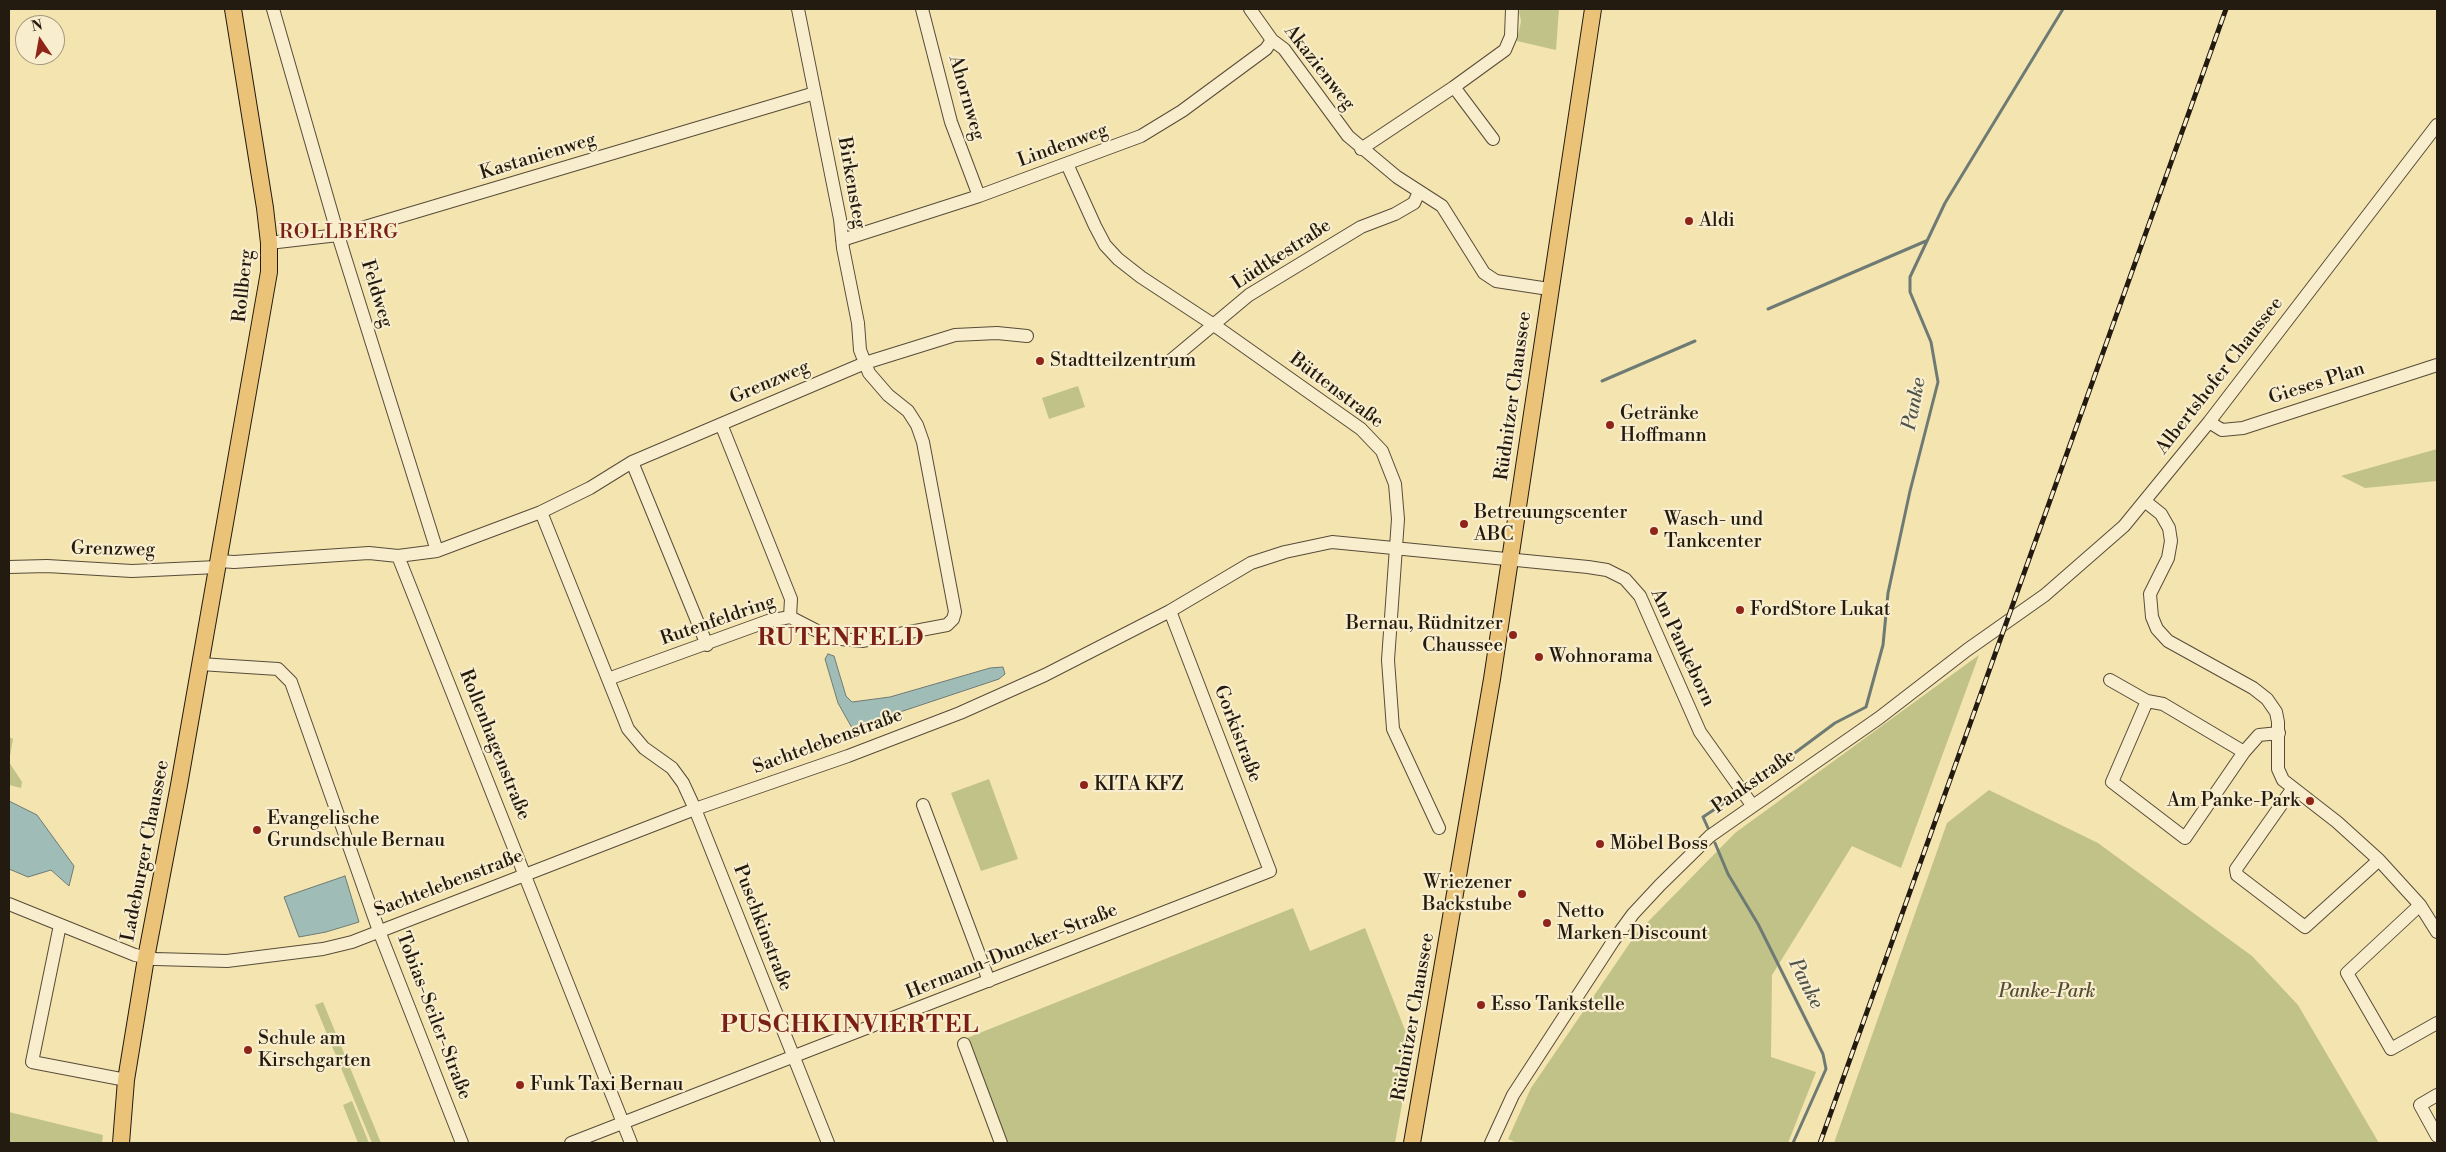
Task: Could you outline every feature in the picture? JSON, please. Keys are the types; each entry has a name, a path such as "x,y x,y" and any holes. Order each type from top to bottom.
{"main road":[{"name":"Rollberg","path":"218,564 267,289 269,243 233,9"},
{"name":"Rüdnitzer Chaussee","path":"1412,1143 1451,924 1510,560 1549,289 1593,9"},
{"name":"Ladeburger Chaussee","path":"121,1143 126,1080 146,958 218,564"}],"street":[{"name":"Feldweg","path":"274,9 338,235 436,552"},
{"name":"Birkensteg","path":"798,9 840,219 842,240 858,324 860,350 865,363"},
{"name":"Ahornweg","path":"922,9 951,122 979,196"},
{"name":"Akazienweg","path":"1250,9 1272,40 1284,49 1348,136 1361,149 1419,192 1442,206 1489,278 1511,284 1549,289"},
{"path":"1361,149 1454,87 1505,50 1511,36 1512,9"},
{"name":"Lindenweg","path":"842,240 979,196 1141,136 1182,111 1258,55 1272,40"},
{"path":"1454,87 1493,139"},
{"name":"Kastanienweg","path":"269,243 338,235 815,94"},
{"name":"Albertshofer Chaussee","path":"2006,624 2045,595 2105,544 2146,502 2437,125"},
{"name":"Büttenstraße","path":"1067,164 1105,245 1118,259 1141,277 1214,325 1362,430 1382,451 1395,484 1398,518 1388,660 1393,729 1439,828"},
{"name":"Lüdtkestraße","path":"1170,360 1249,295 1361,227 1395,214 1414,203 1419,192"},
{"name":"Grenzweg","path":"436,552 541,512 590,488 632,462 865,363 955,336 997,333 1027,336"},
{"name":"Rutenfeldring","path":"608,679 768,621 790,617 823,634 841,639 862,640 947,625 953,619 955,612 923,442 917,425 908,411 877,385 865,363"},
{"name":"Gieses Plan","path":"2209,422 2222,430 2244,428 2437,365"},
{"path":"721,424 791,599 790,617"},
{"path":"632,462 706,645"},
{"path":"2146,502 2161,514 2169,528 2171,541 2168,558 2150,594 2152,617 2157,629 2168,641 2253,688 2267,699 2276,712 2279,733 2278,769 2283,780 2337,822 2380,860 2420,906 2437,932"},
{"path":"541,512 628,729 644,748 672,768 683,783 696,809"},
{"name":"Sachtelebenstraße","path":"9,904 146,958 227,961 304,953 352,942 696,809 848,756 986,703 1170,611 1228,575 1252,563 1285,552 1332,542 1510,560"},
{"path":"398,556 436,552"},
{"name":"Grenzweg","path":"9,567 47,566 132,571 370,553 398,556"},
{"name":"Rollenhagenstraße","path":"398,556 526,874 631,1143"},
{"name":"Am Pankeborn","path":"1510,560 1607,570 1625,579 1640,596 1700,732 1752,806"},
{"name":"Gorkistraße","path":"1170,611 1270,872"},
{"name":"Pankstraße","path":"1491,1143 1513,1095 1633,914 1710,836 1880,718 1967,650 2006,624"},
{"name":"Tobias-Seiler-Straße","path":"200,664 278,670 291,682 379,931 462,1143"},
{"path":"2110,680 2147,701 2163,704 2244,752"},
{"path":"2147,701 2112,782 2185,838 2244,752 2259,735 2279,733"},
{"path":"2293,788 2236,869 2237,875 2305,927 2380,860"},
{"path":"923,805 989,981"},
{"name":"Puschkinstraße","path":"696,809 792,1057 828,1143"},
{"name":"Hermann-Duncker-Straße","path":"571,1143 1270,872"},
{"path":"2420,906 2346,973 2391,1049 2437,1023"},
{"path":"60,925 32,1062 126,1080"},
{"path":"964,1044 1001,1143"},
{"path":"2437,1095 2420,1105 2437,1136"}],"green space":[{"path":"1522,9 1559,9 1556,50 1517,41 1521,21 1519,11"},
{"path":"1078,386 1085,407 1049,419 1042,398"},
{"path":"2437,449 2437,481 2365,488 2341,476"},
{"path":"1979,655 1901,868 1852,846 1772,975 1771,1057 1816,1072 1788,1143 1517,1143 1508,1139 1531,1088 1636,934 1735,833"},
{"path":"9,737 13,739 9,762"},
{"path":"9,762 22,782 21,788 9,785"},
{"path":"989,779 1018,859 981,871 951,793"},
{"name":"Panke-Park","path":"1989,790 2098,843 2252,956 2298,1005 2379,1143 1834,1143 1947,823"},
{"path":"1293,908 1310,951 1365,928 1412,1048 1395,1143 1007,1143 967,1038"},
{"path":"323,1002 381,1143 372,1143 315,1005"},
{"path":"352,1101 369,1143 358,1143 343,1105"},
{"path":"9,1112 103,1135 102,1143 9,1143"}],"water":[{"path":"828,654 834,656 846,696 852,702 890,697 990,668 1003,667 1005,674 999,679 852,728 838,703 825,659"},
{"path":"9,801 37,815 74,866 69,886 51,870 28,877 9,869"},
{"path":"345,876 359,922 326,932 299,937 284,897"}],"waterway":[{"name":"Panke","path":"1753,784 1835,723 1866,707 1883,645 1888,593 1910,491 1938,382 1931,342 1910,292 1910,277 1945,203 2063,9"},
{"path":"1768,309 1926,241"},
{"path":"1602,381 1695,341"},
{"name":"Panke","path":"1708,828 1703,817 1736,795"},
{"name":"Panke","path":"1715,843 1728,874 1758,924 1823,1054 1826,1069 1793,1143"}],"railway":[{"path":"1820,1143 2226,9"}],"place":[{"name":"Aldi","path":"1689,221"},
{"name":"Stadtteilzentrum","path":"1040,361"},
{"name":"Getränke Hoffmann","path":"1610,425"},
{"name":"Betreuungscenter ABC","path":"1464,524"},
{"name":"Wasch- und Tankcenter","path":"1654,531"},
{"name":"FordStore Lukat","path":"1740,610"},
{"name":"Bernau, Rüdnitzer Chaussee","path":"1513,635"},
{"name":"Wohnorama","path":"1539,657"},
{"name":"KITA KFZ","path":"1084,785"},
{"name":"Am Panke-Park","path":"2310,801"},
{"name":"Evangelische Grundschule Bernau","path":"257,830"},
{"name":"Möbel Boss","path":"1600,844"},
{"name":"Wriezener Backstube","path":"1522,894"},
{"name":"Netto Marken-Discount","path":"1547,923"},
{"name":"Esso Tankstelle","path":"1481,1005"},
{"name":"Schule am Kirschgarten","path":"248,1050"},
{"name":"Funk Taxi Bernau","path":"520,1085"}],"district":[{"name":"ROLLBERG","path":"339,233"},
{"name":"RUTENFELD","path":"841,639"},
{"name":"PUSCHKINVIERTEL","path":"850,1026"}]}
